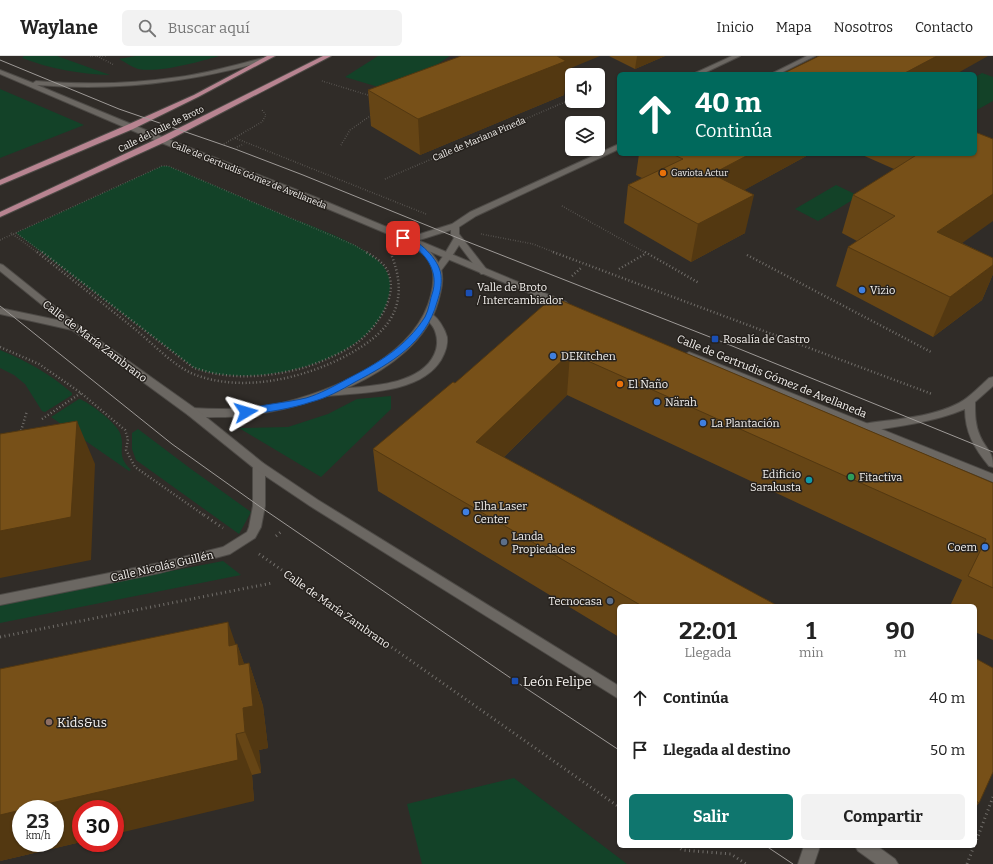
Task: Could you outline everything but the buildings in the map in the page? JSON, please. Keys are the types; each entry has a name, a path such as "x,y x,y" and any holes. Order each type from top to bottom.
{"main road":[{"name":"Calle del Valle de Broto","path":"0,183 130,128 196,96 272,56"},
{"name":"Calle del Valle de Broto","path":"0,215 162,140 328,56"},
{"path":"701,72 737,56"},
{"path":"778,72 812,56"},
{"path":"24,82 63,86 121,86 199,76 232,69 263,60"},
{"name":"Calle de Gertrudis Gómez de Avellaneda","path":"0,72 130,128 270,182 569,307"},
{"path":"410,240 455,226 473,214 617,147"},
{"path":"455,226 455,234 484,272"},
{"path":"192,412 212,414 259,411 310,400 328,393 380,366 410,341 429,316 438,286 437,270 448,256 458,238"},
{"name":"Calle de Gertrudis Gómez de Avellaneda","path":"410,240 432,260 437,270"},
{"name":"Calle de María Zambrano","path":"0,267 76,328 192,412 259,466 321,507 617,691"},
{"path":"0,311 76,328"},
{"path":"328,393 403,382 417,378 431,368 441,349 442,335 437,324 429,316"},
{"name":"Calle de Gertrudis Gómez de Avellaneda","path":"679,351 993,478"},
{"path":"869,427 926,417 965,403 993,380"},
{"path":"965,403 974,436 979,447 993,463"},
{"name":"Calle Nicolás Guillén","path":"0,600 159,568 226,551 251,535 255,527 259,506 259,466"},
{"path":"806,864 811,848"},
{"path":"866,848 890,864"}],"path":[{"path":"90,56 106,56"},
{"path":"321,80 371,96"},
{"name":"Calle de Mariana Pineda","path":"386,179 565,102"},
{"path":"260,110 265,112 265,119 255,127 235,138 428,215"},
{"path":"341,145 345,134 357,124 375,113"},
{"path":"237,148 244,144"},
{"path":"0,240 162,166 168,166 354,245 384,267 390,281 390,292 385,309 379,321 354,344 315,364 264,376 229,376 208,374 194,368 16,233"},
{"path":"562,206 699,283"},
{"path":"275,208 289,213"},
{"path":"10,232 99,300 184,369 210,379 230,381 258,382 299,374 321,367 355,350 381,332 389,323 394,313 399,289 398,269 391,254 386,251"},
{"path":"476,233 533,244 965,403"},
{"path":"619,269 645,254"},
{"path":"747,255 931,352"},
{"path":"572,276 582,267"},
{"name":"Calle de María Zambrano","path":"0,347 39,364 81,393 125,430 128,439 126,450 135,467 617,806"},
{"path":"42,419 81,393"},
{"path":"17,440 27,412"},
{"path":"0,637 272,583"},
{"path":"977,840 993,797"},
{"path":"680,848 682,850 731,854 746,864"},
{"path":"967,864 974,848"}],"green space":[{"path":"24,56 57,56 110,75 76,72 54,68 22,58"},
{"path":"136,56 219,56 157,70 138,69 119,59"},
{"path":"378,56 450,56 395,92 345,77"},
{"path":"982,73 993,77 993,101 977,110 977,76"},
{"path":"0,89 84,125 0,158"},
{"path":"162,166 168,166 338,237 353,244 376,259 387,271 390,284 387,302 376,324 357,342 333,356 304,367 274,373 245,376 217,374 194,368 16,233"},
{"path":"836,185 859,196 818,221 795,209"},
{"path":"0,350 29,363 47,374 64,386 72,393 72,395 45,412 42,411 25,384 14,375 0,368"},
{"path":"391,396 391,409 321,477 239,428 288,427 328,414 357,399"},
{"path":"79,399 102,413 118,429 122,439 123,460 131,470 129,471 51,417"},
{"path":"138,429 251,512 239,534 136,460 132,449 132,433"},
{"path":"223,561 241,575 0,623 0,604"},
{"path":"514,778 627,864 422,864 407,804"}],"tram line":[{"path":"0,60 119,109 235,149 303,175 458,238 715,339 993,452"},
{"path":"0,306 172,444 259,506 515,681 617,749"},
{"path":"769,848 793,864"}],"place":[{"name":"Gaviota Actur","path":"663,173"},
{"name":"Vizio","path":"862,290"},
{"name":"Valle de Broto / Intercambiador","path":"469,293"},
{"name":"Rosalía de Castro","path":"715,339"},
{"name":"DEKitchen","path":"553,356"},
{"name":"El Ñaño","path":"620,384"},
{"name":"Närah","path":"657,402"},
{"name":"La Plantación","path":"703,423"},
{"name":"Fitactiva","path":"851,477"},
{"name":"Edificio Sarakusta","path":"809,480"},
{"name":"Elha Laser Center","path":"466,512"},
{"name":"Landa Propiedades","path":"504,542"},
{"name":"Coem","path":"985,547"},
{"name":"Tecnocasa","path":"610,601"},
{"name":"León Felipe","path":"515,681"},
{"name":"Kids&us","path":"49,722"}],"route":[{"path":"246,412 259,411 310,400 328,393 380,366 402,350 419,331 429,316 438,286 437,270 432,260 410,240 403,238"}]}
